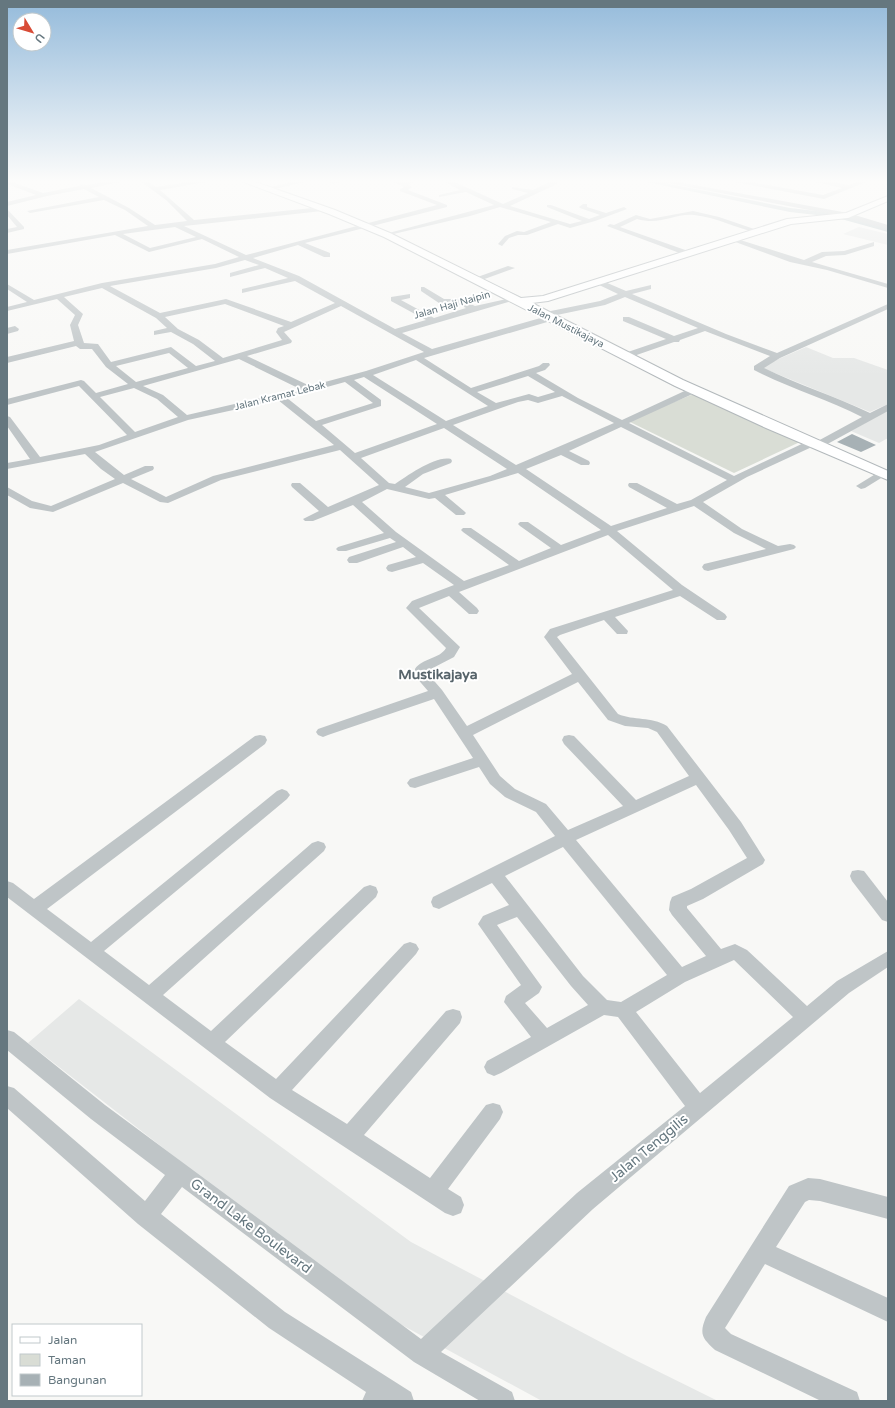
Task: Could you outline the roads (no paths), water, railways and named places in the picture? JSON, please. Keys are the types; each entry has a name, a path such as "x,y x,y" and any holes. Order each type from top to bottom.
{"main road":[{"name":"Jalan Mustikajaya","path":"409,246 694,390 885,475"},
{"path":"517,300 544,299 709,246"},
{"path":"544,299 538,305 544,315"}],"street":[{"path":"7,252 45,246"},
{"path":"139,246 148,250 166,246 177,251"},
{"path":"221,246 265,266 296,278 430,352"},
{"path":"7,309 20,309 34,303 102,285 197,271 287,246"},
{"path":"307,246 326,255"},
{"path":"665,246 685,253"},
{"path":"752,246 804,263 829,268 888,286"},
{"path":"804,263 825,254 845,254 867,246"},
{"path":"233,275 265,266"},
{"path":"476,279 511,268"},
{"path":"845,281 857,277"},
{"path":"245,291 296,278"},
{"path":"598,281 745,345 777,356"},
{"path":"102,285 160,316 173,329 196,342 221,361"},
{"path":"7,286 34,303"},
{"name":"Jalan Kramat Lebak","path":"7,466 88,451 185,418 280,397 366,374 544,315 602,303 648,287"},
{"path":"424,289 442,301 457,301 474,309"},
{"path":"58,296 79,314 74,325 79,343 82,347 95,346 109,365 134,385 160,397 185,418"},
{"path":"407,296 394,299 434,321"},
{"name":"Jalan Haji Naipin","path":"396,332 474,309 517,300"},
{"path":"160,316 226,301 246,313 293,326"},
{"path":"95,396 240,356 288,341 280,332 342,304"},
{"path":"870,417 836,400 757,369 758,366 777,356 888,306"},
{"path":"875,311 888,316"},
{"path":"626,319 676,340"},
{"path":"625,356 676,340 706,328"},
{"path":"157,333 173,329"},
{"path":"7,360 79,343"},
{"path":"109,365 171,350 194,369"},
{"path":"240,356 308,390"},
{"path":"418,358 495,407"},
{"path":"470,391 546,365"},
{"path":"528,372 563,393 735,480"},
{"path":"366,374 518,469 610,530 702,607 720,617"},
{"path":"315,424 378,404 378,402 347,379"},
{"path":"7,402 81,383 134,436"},
{"path":"280,397 342,446 385,485 425,496 437,494 518,469 694,390"},
{"path":"353,457 495,407 528,397 538,400 563,393"},
{"path":"679,977 541,808 502,787 494,780 465,733 437,693 422,676 422,669 426,665 450,654 453,647 412,608 416,604 450,590 610,530 678,509 735,480 845,432 888,407"},
{"path":"7,419 12,430 37,461"},
{"path":"88,451 102,467 164,500 168,500 217,478 342,446"},
{"path":"561,451 585,464"},
{"path":"397,488 418,472 447,461"},
{"path":"9,494 42,508 53,509 125,480 149,468"},
{"path":"861,486 885,475"},
{"path":"296,485 327,512"},
{"path":"309,519 377,492 384,488 385,485"},
{"path":"633,485 678,509"},
{"path":"437,494 460,513"},
{"path":"356,501 392,534 463,586"},
{"path":"694,502 738,531 784,549 708,567"},
{"path":"524,524 560,549"},
{"path":"467,530 517,565"},
{"path":"738,531 758,556"},
{"path":"342,549 392,534"},
{"path":"353,560 405,543"},
{"path":"392,568 426,558"},
{"path":"450,590 473,611"},
{"path":"682,591 551,635 552,640 613,717 626,722 645,721 654,723 662,729 735,826 757,860 697,894 678,902 678,910 718,958"},
{"path":"607,616 622,631"},
{"path":"465,733 580,676"},
{"path":"323,732 437,693"},
{"path":"34,910 260,740"},
{"path":"569,740 633,807"},
{"path":"415,783 482,760"},
{"path":"439,902 495,876 566,838 699,778"},
{"path":"91,952 282,795"},
{"path":"149,996 318,847"},
{"path":"495,876 577,981 602,1007 622,1010 679,977 732,952 738,952 807,1018"},
{"path":"858,876 888,915"},
{"path":"9,892 277,1092 453,1205"},
{"path":"211,1043 370,892"},
{"path":"520,908 489,921 487,924 533,987 513,1002 545,1040"},
{"path":"277,1092 410,949"},
{"name":"Jalan Tenggilis","path":"422,1354 585,1201 843,987 888,958"},
{"path":"494,1067 602,1007"},
{"path":"622,1010 698,1107"},
{"path":"349,1137 453,1017"},
{"name":"Grand Lake Boulevard","path":"7,1038 98,1112 422,1354 503,1401"},
{"path":"7,1095 146,1216 277,1320 387,1398"},
{"path":"433,1192 493,1112"},
{"path":"146,1216 180,1173"},
{"path":"848,1401 723,1342 713,1333 714,1325 791,1201 797,1194 808,1189 820,1190 888,1208"},
{"path":"761,1251 888,1310"}],"district":[{"name":"Mustikajaya","path":"438,674"}]}
